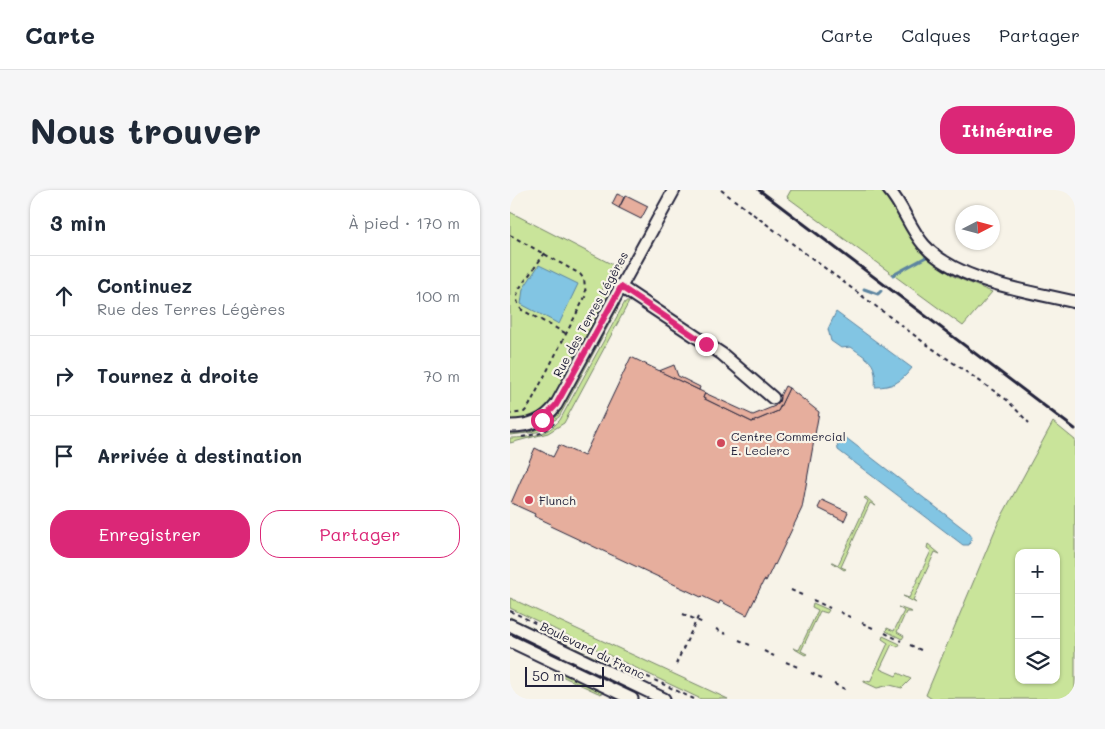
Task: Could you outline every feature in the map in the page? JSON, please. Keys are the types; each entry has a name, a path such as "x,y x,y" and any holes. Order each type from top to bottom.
{"street":[{"name":"Rue des Terres Légères","path":"510,426 532,424 542,420 550,413 674,190"},
{"path":"889,190 923,244 953,268 1011,287 1075,302"},
{"path":"621,287 722,354 773,398"},
{"name":"Boulevard du Franc","path":"510,625 664,699"},
{"path":"510,641 632,699"}],"path":[{"path":"721,190 926,344 1007,400 1029,423"},
{"path":"510,235 575,270 584,279 586,295 528,408 524,412 510,414"},
{"path":"545,253 520,289 517,296 518,306 567,334"},
{"path":"791,590 804,596"},
{"path":"814,600 830,608"},
{"path":"510,611 694,699"},
{"path":"840,612 852,618"},
{"path":"683,614 703,623"},
{"path":"676,664 697,619"},
{"path":"862,622 875,629"},
{"path":"716,629 726,634"},
{"path":"885,633 901,641"},
{"path":"739,640 750,645"},
{"path":"910,645 923,651"},
{"path":"764,651 774,656"},
{"path":"786,662 800,668"},
{"path":"811,673 822,678"},
{"path":"834,684 845,689"}],"green space":[{"path":"791,190 883,190 891,197 922,251 953,276 992,292 963,326 787,197"},
{"path":"510,212 619,268 609,286 605,285 602,291 610,295 554,401 538,419 513,423 510,418"},
{"path":"625,302 629,302 564,423 548,433 510,443 510,438 538,435 550,429 560,420"},
{"path":"620,304 559,417 537,432 510,435 510,433 523,433 535,430 557,416 614,309"},
{"path":"1053,422 1075,440 1075,699 932,699 926,695 998,523"},
{"path":"866,497 876,506 870,503 841,567 846,569 844,570 832,562 838,565 868,501 864,498"},
{"path":"928,544 940,554 935,552 913,600 916,603 903,596 909,598 931,551 927,548"},
{"path":"510,598 728,699 701,699 510,608"},
{"path":"813,603 829,610 827,613 820,611 801,651 807,654 805,655 793,648 799,650 818,610 812,607"},
{"path":"898,607 912,612 906,612 897,632 904,636 902,639 886,631 887,628 894,631 904,611"},
{"path":"510,617 613,666 615,670 510,623"},
{"path":"883,636 900,644 898,647 892,644 880,669 896,676 898,673 911,679 902,688 890,685 877,688 864,682 864,680 870,682 888,643 882,639"},
{"path":"553,672 565,673 604,691 601,694"}],"water":[{"path":"539,265 578,284 559,324 521,304 523,289"},
{"path":"836,312 912,368 896,383 875,387 875,372 871,363 851,347 841,348 831,341 828,329"},
{"path":"845,437 968,532 972,537 969,545 963,545 838,450 837,441"}],"building":[{"path":"617,194 624,197 619,208 612,204"},
{"path":"626,195 648,206 641,219 619,208"},
{"path":"631,357 705,393 703,398 752,422 778,411 789,388 819,412 802,508 775,565 766,581 764,580 747,615 720,601 719,604 701,597 550,526 551,524 534,516 535,514 511,503 535,448 553,457 559,445 584,456"},
{"path":"674,365 678,376 700,387 699,390 659,371"},
{"path":"785,386 789,388 778,411 752,422 703,398 705,393 753,415 775,406"},
{"path":"822,500 848,512 844,521 818,508"}],"waterway":[{"path":"893,275 928,256"},
{"path":"864,289 878,294 881,291"}],"railway":[{"path":"759,190 1075,429"}],"place":[{"name":"Centre Commercial E. Leclerc","path":"721,443"},
{"name":"Flunch","path":"529,500"}],"route":[{"path":"542,420 556,405 621,287 706,344"}]}
